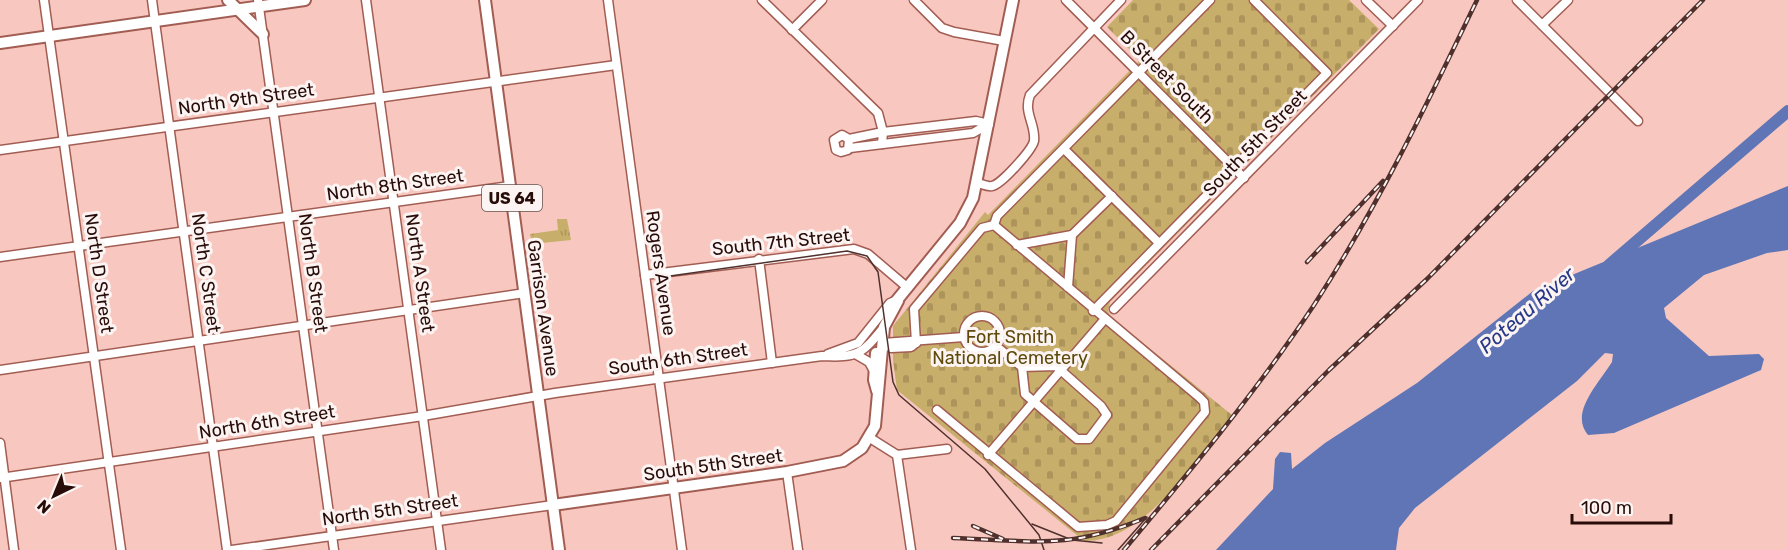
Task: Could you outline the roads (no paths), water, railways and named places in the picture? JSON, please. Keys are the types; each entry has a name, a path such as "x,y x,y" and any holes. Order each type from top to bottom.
{"main road":[{"path":"228,0 263,34"},
{"path":"0,43 238,9 259,3 306,0"},
{"name":"Garrison Avenue","path":"485,0 559,550"},
{"name":"South 6th Street","path":"898,301 964,217 978,183 1013,0"},
{"path":"878,394 874,371 885,318 898,301"},
{"path":"870,438 875,426 881,341"},
{"name":"South 5th Street","path":"553,505 837,463 862,448 870,438"}],"street":[{"name":"North D Street","path":"44,0 121,550"},
{"name":"North C Street","path":"152,0 227,550"},
{"name":"North A Street","path":"366,0 441,550"},
{"name":"Rogers Avenue","path":"608,0 682,550"},
{"path":"762,0 877,112 884,132 882,144"},
{"path":"792,30 822,0"},
{"path":"914,0 942,28 1004,41"},
{"name":"B Street South","path":"1066,0 1244,178"},
{"path":"978,183 990,186 998,184 1029,152 1034,140 1026,109 1030,95 1120,0"},
{"path":"994,225 997,216 1210,0"},
{"path":"1093,311 1327,73 1254,0"},
{"path":"1366,0 1393,26"},
{"name":"South 5th Street","path":"1114,309 1418,0"},
{"path":"1517,0 1638,121"},
{"path":"1542,25 1568,0"},
{"name":"North B Street","path":"259,3 334,550"},
{"name":"North 9th Street","path":"0,150 616,65"},
{"path":"976,121 989,124 973,133 882,144 849,143 884,132 976,121"},
{"path":"1064,149 1159,243"},
{"name":"North 8th Street","path":"0,257 510,186"},
{"path":"1017,245 1072,235 1112,196"},
{"path":"937,410 1073,525 1107,525 1116,521 1202,417 1205,407 1199,397 1093,311 994,225"},
{"path":"916,343 914,309 982,228 994,225"},
{"path":"1068,287 1072,235"},
{"name":"South 7th Street","path":"645,275 759,259 860,249 908,288"},
{"path":"759,259 772,363"},
{"path":"0,370 409,308 525,293"},
{"name":"South 6th Street","path":"822,356 858,343 890,303 898,301"},
{"path":"978,316 987,316 999,327 1000,337 996,346 987,352 977,352 968,346 964,337 968,322 978,316"},
{"path":"988,454 1104,320"},
{"name":"South 6th Street","path":"538,396 822,356 857,355 881,341 910,347 916,343 964,337"},
{"path":"874,371 869,362 857,355 881,341"},
{"path":"996,346 1022,367 1056,366 1105,410 1106,420 1089,439 1077,439 1025,394 1022,367"},
{"name":"North 6th Street","path":"3,478 423,416 538,396"},
{"path":"870,438 897,455 947,449"},
{"path":"0,443 14,550"},
{"path":"897,455 911,550"},
{"path":"787,472 798,550"},
{"name":"North 5th Street","path":"232,550 553,505"}],"water":[{"path":"1788,186 1788,250 1767,253 1704,275 1664,308 1666,318 1709,356 1759,354 1764,359 1761,370 1614,433 1588,435 1583,426 1582,417 1588,398 1612,362 1613,354 1605,353 1577,381 1415,508 1399,528 1396,550 1216,550 1273,489 1275,459 1280,452 1291,453 1292,469 1325,443 1417,383 1533,291"}],"waterway":[{"name":"Poteau River","path":"1609,265 1788,111"}],"tram line":[{"path":"656,278 847,251 867,256 878,272 893,382 899,395 985,469 1039,535 1044,550"},
{"path":"1118,550 1147,517"},
{"path":"1032,524 1072,540 1102,543"}],"railway":[{"path":"1124,550 1246,400 1314,305 1380,193 1477,0"},
{"path":"1151,550 1329,370 1427,279 1703,0"},
{"path":"1307,262 1383,181"},
{"path":"953,538 1029,541 1072,539 1094,535 1145,518"},
{"path":"973,526 1003,539"}],"park label":[{"name":"Fort Smith National Cemetery","path":"1010,347"}]}
